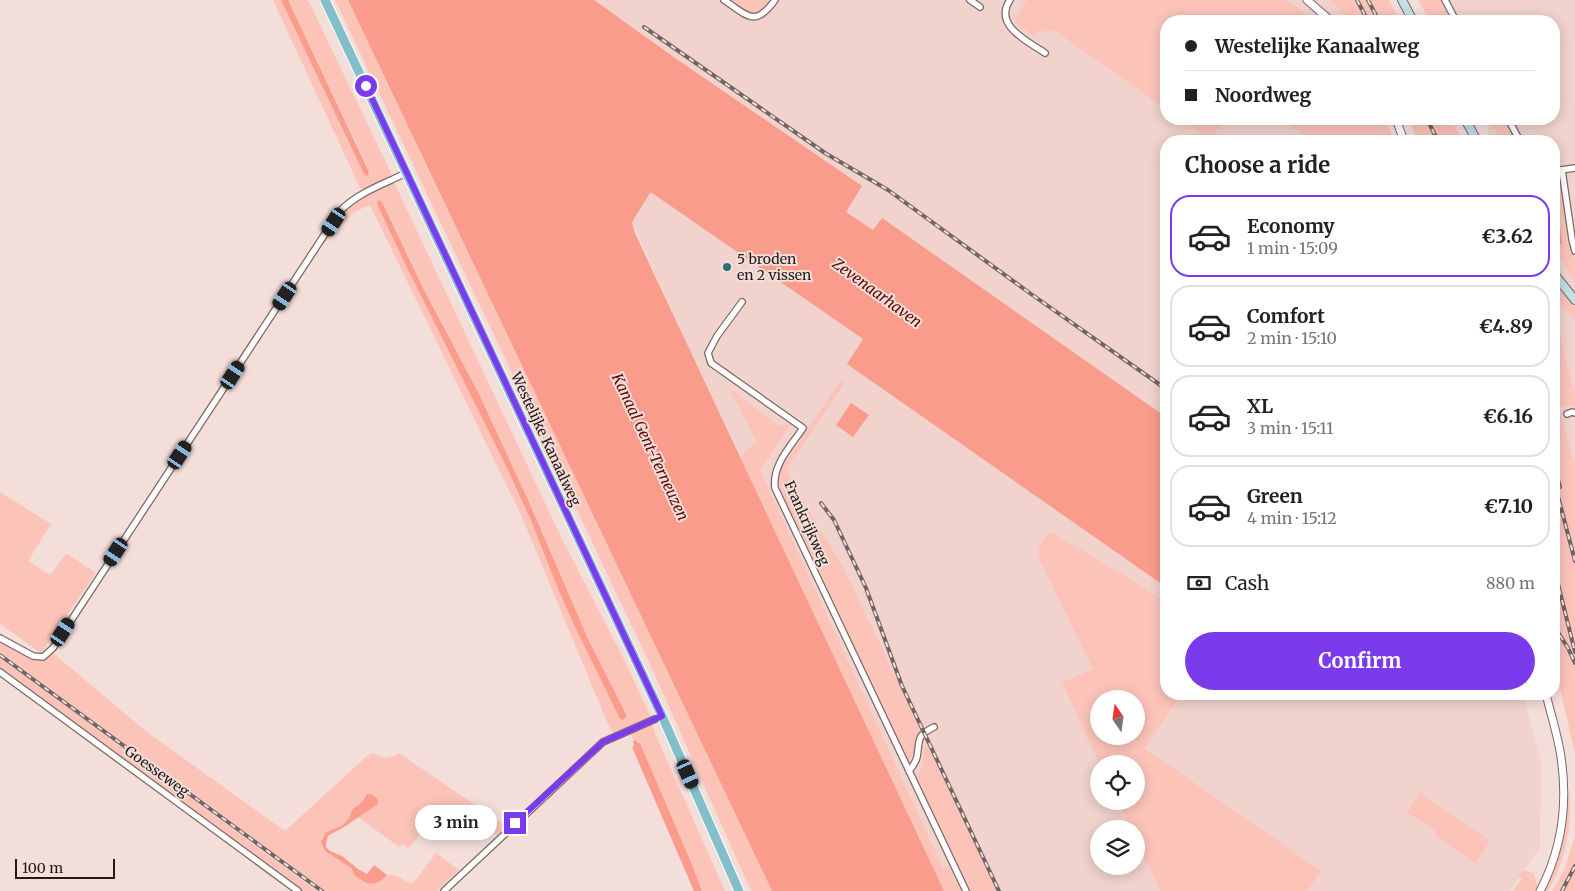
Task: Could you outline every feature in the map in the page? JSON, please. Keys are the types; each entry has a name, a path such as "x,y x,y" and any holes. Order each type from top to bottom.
{"main road":[{"name":"Westelijke Kanaalweg","path":"325,0 662,716 739,891"},
{"path":"1402,0 1410,15"},
{"path":"1560,281 1575,300"}],"street":[{"path":"724,0 748,17 758,17 766,13 775,0"},
{"path":"970,0 980,7"},
{"path":"1010,0 1006,5 1004,17 1010,27 1045,53"},
{"path":"1307,0 1324,15"},
{"path":"1445,0 1453,15"},
{"path":"1575,168 1562,170 1575,251"},
{"path":"0,638 33,656 43,657 52,648 340,211 349,202 366,191 406,173"},
{"name":"Frankrijkweg","path":"742,302 716,336 708,353 711,363 803,428 778,466 774,478 775,488 966,891"},
{"path":"1567,414 1575,413"},
{"name":"Goesseweg","path":"0,672 298,891"},
{"path":"1540,891 1554,860 1561,833 1564,808 1561,756 1547,700"},
{"path":"444,891 603,742 662,716"},
{"path":"909,771 917,759 920,739 924,733 934,727"}],"shaded area":[{"path":"273,0 281,0 364,174 370,173 288,0 307,0 309,2 392,175 364,189 360,188"},
{"path":"335,0 348,0 772,891 751,891 648,660"},
{"path":"534,0 1351,0 1360,15 1160,15 1160,125 1375,125 1377,135 1160,135 1160,700 1525,700 1541,761 1540,848 1510,891 928,891"},
{"path":"728,0 769,0 772,2 766,11 752,15"},
{"path":"1027,0 1288,0 1307,15 1160,15 1160,105 1061,35 1052,30 1038,32 1035,37 1016,23 1014,19"},
{"path":"1331,0 1389,0 1397,15 1344,15"},
{"path":"1418,0 1440,0 1448,15 1427,15"},
{"path":"1431,0 1575,0 1575,471 1560,415 1560,135 1489,135 1486,125 1560,125 1560,15 1439,15"},
{"path":"1189,125 1221,125 1214,135 1203,135"},
{"path":"1290,125 1388,125 1392,135 1304,135"},
{"path":"1411,125 1454,125 1460,135 1416,135"},
{"path":"1491,125 1505,125 1511,135 1499,135"},
{"path":"394,182 562,539 625,661 651,718 618,732 614,733 610,729 521,515 370,205 354,212 316,252 349,204","holes":["382,202 424,290 479,394 529,502 588,639 627,716 622,720 575,627 507,468 377,204"]},
{"path":"1560,182 1575,262 1575,283 1560,258 1560,244 1562,244"},
{"path":"1560,290 1575,308 1575,320 1560,302"},
{"path":"1560,336 1575,395 1575,407 1569,405 1560,407"},
{"path":"840,381 846,382 786,469 814,520 841,563 922,732 917,737 914,753 908,761 905,760 825,582 785,500 778,479 779,473 789,457"},
{"path":"729,388 779,426 791,425 760,470 943,868 949,866 961,891 944,891 741,459 746,450 757,442"},
{"path":"1560,411 1575,466 1575,754 1560,688"},
{"path":"0,492 51,524 28,561 50,575 66,553 96,573 41,653 0,624"},
{"path":"1051,532 1160,599 1160,700 1178,700 1144,748 1321,871 1307,891 1161,891 1145,859 1145,820 1127,820 1122,810 1145,810 1145,755 1096,755 1091,745 1145,745 1145,690 1090,690 1090,743 1062,683 1093,669 1038,557 1042,543"},
{"path":"0,641 39,660 53,653 147,732 285,831 367,756 373,753 386,758 399,753 506,826 497,835 487,827 454,834 426,827 408,849 403,844 399,847 358,817 378,804 364,803 356,805 343,825 323,835 321,842 325,851 351,868 354,874 363,880 374,884 387,875 392,875 412,883 436,853 459,870 437,891 325,891 0,652"},
{"path":"0,657 317,891 301,891 0,670"},
{"path":"652,724 725,891 702,891 640,743 636,740 634,741 630,732"},
{"path":"928,744 999,891 968,891 916,780 922,768 924,749"},
{"path":"1569,789 1569,829 1564,854 1548,891 1543,891 1554,867 1562,842"},
{"path":"1420,793 1490,841 1475,863 1435,835 1436,831 1407,812"},
{"path":"1575,836 1575,891 1552,891 1564,871"},
{"path":"1526,870 1534,874 1538,887 1535,891 1513,891 1522,879 1518,876"}],"water":[{"path":"281,0 288,0 369,172 368,176 364,174"},
{"path":"348,0 594,0 862,186 846,212 873,230 882,218 1160,413 1160,583 847,364 863,339 650,193 632,222 635,233 944,891 772,891"},
{"path":"378,200 382,202 424,290 479,394 529,502 588,639 627,716 623,720 620,719 575,627 507,468 406,266 377,204"},
{"path":"1560,226 1562,244 1560,244"},
{"path":"851,403 869,415 853,437 836,425"},
{"path":"636,740 640,743 702,891 694,891 632,747 634,745 633,741"},
{"path":"367,794 376,797 378,804 328,836 326,847 367,874 374,865 387,875 381,881 373,884 356,877 351,868 325,851 321,842 325,833 343,825 353,808 363,801"}],"railway":[{"path":"1357,0 1365,15"},
{"path":"1368,0 1376,15"},
{"path":"644,27 825,153 888,190 1160,385"},
{"path":"1430,125 1435,135"},
{"path":"821,503 834,520 866,588 902,686 999,891"},
{"path":"1560,504 1575,561"},
{"path":"1560,592 1575,652"},
{"path":"1560,635 1575,663"},
{"path":"0,655 322,891"},
{"path":"1562,891 1575,866"}],"place":[{"name":"5 broden en 2 vissen","path":"727,267"}],"route":[{"path":"366,86 662,716 603,742 515,823"}],"water label":[{"name":"Zevenaarhaven","path":"877,293"},
{"name":"Kanaal Gent-Terneuzen","path":"650,447"}]}
